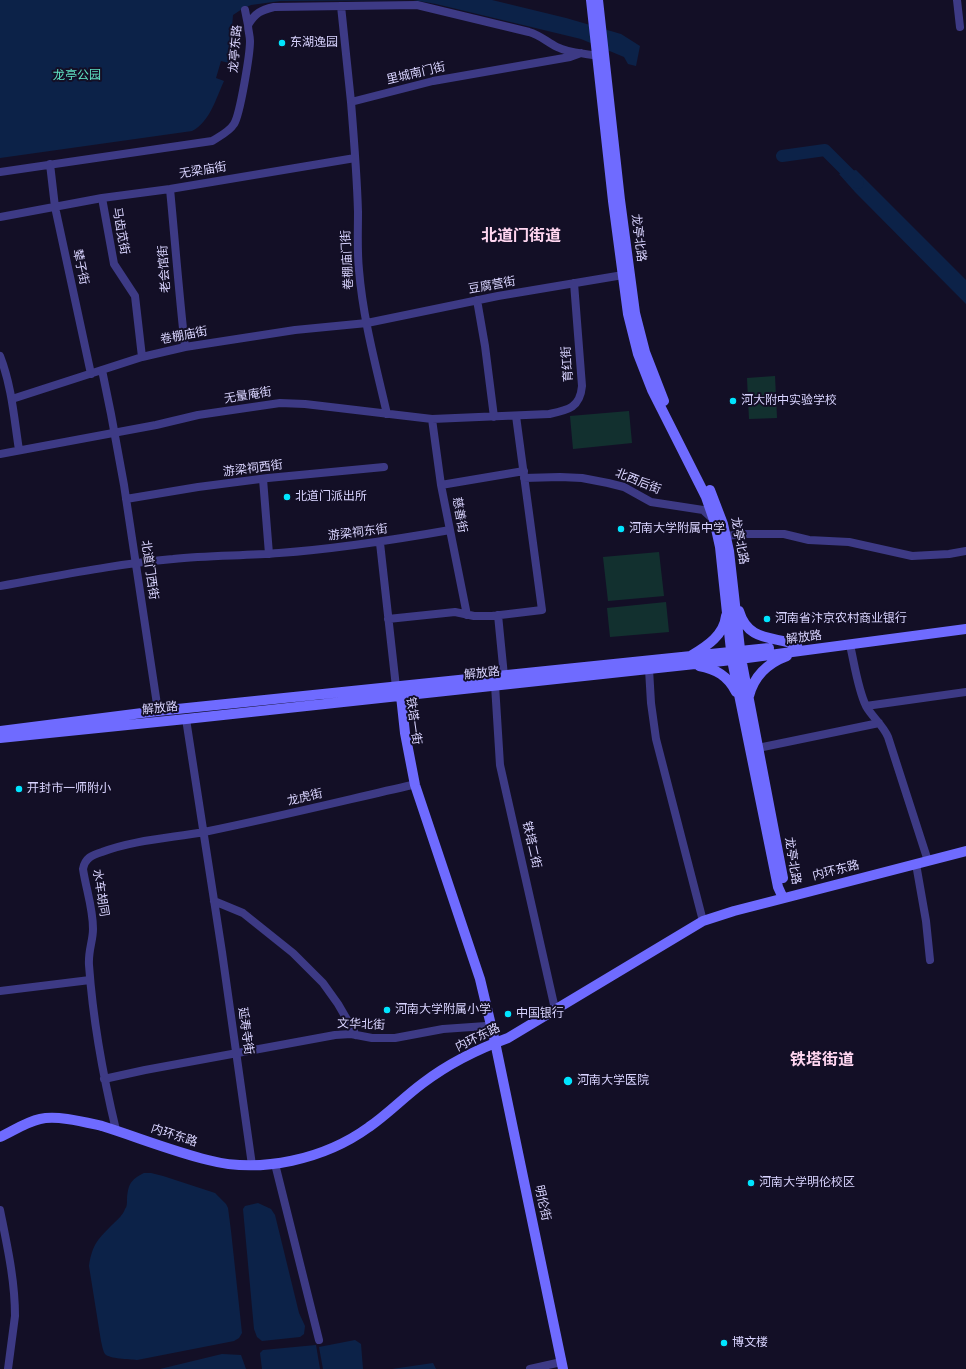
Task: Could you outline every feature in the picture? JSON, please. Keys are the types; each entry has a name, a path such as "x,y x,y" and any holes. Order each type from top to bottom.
{"main road":[{"name":"龙亭北路","path":"591,0 597,20"},
{"name":"龙亭北路","path":"598,0 597,20 599,52 623,275 631,328 645,373 658,403 706,497 714,520 731,602"},
{"name":"龙亭北路","path":"599,52 638,326 645,352 658,388 680,434 713,495 726,536 736,655 778,887 783,898"},
{"path":"731,602 741,618 754,632 763,638 786,641 797,648 765,668 757,677 744,699 732,683 721,674 712,669 689,661 718,636 731,602"},
{"name":"解放路","path":"0,738 186,719 398,693 504,676 689,661 797,648 966,624"},
{"name":"解放路","path":"797,648 850,645 966,629"},
{"name":"解放路","path":"0,731 158,711 495,685 650,669 689,661"},
{"name":"铁塔一街","path":"398,693 401,733 419,812 475,980 486,1026 493,1043"},
{"name":"铁塔一街","path":"398,693 416,784 480,979 493,1043"},
{"name":"龙亭北路","path":"744,699 758,748 784,885 783,898"},
{"name":"内环东路","path":"0,1137 30,1122 44,1118 85,1122 116,1130 209,1161 252,1165 275,1164 302,1159 312,1156 357,1135 370,1127 426,1080 464,1057 493,1043 508,1038 703,921 734,911 966,851"},
{"name":"明伦街","path":"493,1043 559,1367"}],"street":[{"path":"957,0 960,27"},
{"name":"龙亭东路","path":"0,172 212,141 222,135 231,129 236,122 245,81 250,41 248,25 257,13 274,7 417,5 539,35 565,50 582,53 599,52"},
{"path":"341,6 350,102"},
{"path":"245,10 248,25"},
{"name":"里城南门街","path":"350,102 433,81 570,58 582,53"},
{"name":"卷棚庙门街","path":"350,102 358,213 357,243 359,270 367,323 387,414"},
{"name":"无梁庙街","path":"0,216 102,198 170,189 355,158"},
{"name":"辇子街","path":"50,164 55,207 91,374"},
{"name":"老会馆街","path":"170,189 185,347"},
{"name":"马齿苋街","path":"102,198 114,264 135,296 142,357"},
{"name":"豆腐营街","path":"367,323 477,300 623,275"},
{"name":"育红街","path":"387,414 432,419 516,416 549,414 566,410 575,405 581,396 582,386 574,283"},
{"path":"477,300 485,346 494,417"},
{"name":"卷棚庙街","path":"12,399 142,357 185,347 296,330 367,323"},
{"path":"0,356 7,376 12,399 19,450"},
{"name":"北道门西街","path":"102,370 126,499 158,711"},
{"name":"无量庵街","path":"0,454 198,416 280,403 305,404 387,414"},
{"path":"388,619 455,612 474,616 542,610 516,416"},
{"name":"慈善街","path":"432,419 441,485 467,614"},
{"name":"游梁祠西街","path":"126,499 198,487 384,467"},
{"path":"441,485 524,475"},
{"name":"北西后街","path":"524,475 582,478 608,483 624,488 651,502 703,510 714,520"},
{"path":"264,479 269,554"},
{"name":"游梁祠东街","path":"0,586 136,563 175,558 269,554 380,543 450,530"},
{"path":"726,536 744,534 784,534 809,540 849,542 912,556 949,554 966,551"},
{"path":"380,543 398,693"},
{"path":"498,615 504,676"},
{"path":"850,645 866,706 884,728 888,737 928,861"},
{"path":"650,669 651,703 656,740 703,921"},
{"name":"铁塔二街","path":"495,685 500,765 555,1009"},
{"path":"866,706 966,692"},
{"name":"延寿寺街","path":"186,719 252,1165"},
{"path":"758,748 879,723"},
{"name":"龙虎街","path":"203,832 311,809 412,785"},
{"name":"水车胡同","path":"90,980 88,955 93,930 91,910 83,869 84,862 102,852 127,845 203,832"},
{"path":"916,864 926,920 930,960"},
{"path":"214,901 243,913 293,953 323,983 338,1004 356,1035"},
{"path":"0,991 90,980 104,1079 116,1130"},
{"name":"文华北街","path":"104,1079 335,1035 345,1034 372,1038 395,1038 443,1029 486,1026"},
{"path":"275,1164 319,1340"},
{"path":"0,1210 11,1264 15,1308 8,1369"},
{"path":"530,1369 559,1367"}],"green space":[{"path":"775,376 777,418 749,419 747,378"},
{"path":"629,411 632,443 573,449 570,416"},
{"path":"659,552 664,596 608,601 603,557"},
{"path":"666,602 669,632 610,637 607,608"}],"water":[{"name":"龙亭公园","path":"0,0 413,0 280,1 251,5 233,15 229,63 221,61 216,78 224,81 208,116 192,131 0,158"},
{"path":"413,0 492,0 566,18 621,34 640,46 636,66 628,64 624,57 581,39 436,4"},
{"path":"856,170 966,280 966,304 839,174"},
{"path":"144,1173 163,1176 215,1193 226,1204 228,1208 231,1231 242,1333 239,1338 234,1341 137,1360 111,1357 104,1353 89,1266 90,1258 97,1242 120,1217 127,1206 129,1187 136,1178"},
{"path":"258,1203 271,1209 275,1215 299,1313 305,1326 304,1334 300,1337 262,1341 257,1337 254,1329 243,1209 245,1206"},
{"path":"355,1340 361,1344 363,1369 323,1369 319,1347"},
{"path":"316,1345 320,1369 262,1369 260,1353 263,1350"},
{"path":"222,1354 241,1355 246,1369 160,1369"},
{"path":"433,1363 436,1369 392,1369"}],"waterway":[{"path":"782,156 825,150 858,183"}],"place":[{"name":"东湖逸园","path":"282,43"},
{"name":"河大附中实验学校","path":"733,401"},
{"name":"北道门派出所","path":"287,497"},
{"name":"河南大学附属中学","path":"621,529"},
{"name":"河南省汴京农村商业银行","path":"767,619"},
{"name":"开封市一师附小","path":"19,789"},
{"name":"河南大学附属小学","path":"387,1010"},
{"name":"中国银行","path":"508,1014"},
{"name":"河南大学医院","path":"568,1081"},
{"name":"河南大学明伦校区","path":"751,1183"},
{"name":"博文楼","path":"724,1343"}],"district":[{"name":"北道门街道","path":"521,237"},
{"name":"铁塔街道","path":"822,1061"}]}
